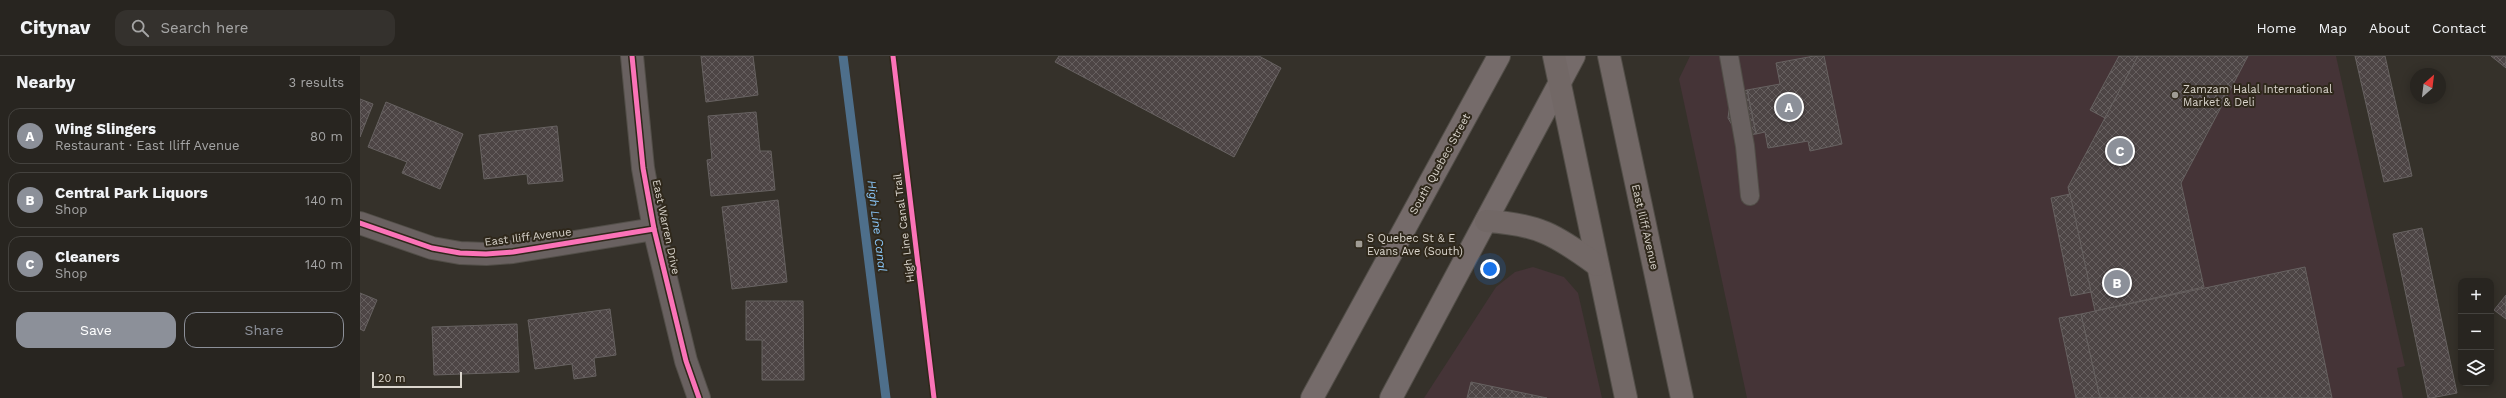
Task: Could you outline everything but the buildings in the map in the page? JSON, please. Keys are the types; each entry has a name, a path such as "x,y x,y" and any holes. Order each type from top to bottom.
{"main road":[{"name":"South Quebec Street","path":"1312,398 1499,56"},
{"path":"1554,56 1561,82 1597,265 1626,398"},
{"path":"1392,398 1574,56"},
{"name":"East Iliff Avenue","path":"1609,56 1682,398"},
{"path":"1486,221 1511,222 1537,228 1556,236 1597,265"}],"street":[{"name":"East Warren Drive","path":"632,56 643,168 654,229 686,361 699,398"},
{"name":"East Iliff Avenue","path":"360,224 432,248 460,253 486,254 512,252 654,229"}],"lane":[{"path":"1729,56 1745,146 1750,196"}],"shaded area":[{"path":"1690,56 2336,56 2405,366 2397,368 2403,398 1747,398 1679,79"},
{"path":"1533,267 1564,277 1578,293 1602,398 1424,398 1496,287 1515,272"}],"waterway":[{"name":"High Line Canal","path":"843,56 886,398"}],"cycle path":[{"path":"632,56 643,168 654,229 686,361 699,398"},
{"name":"High Line Canal Trail","path":"893,56 934,398"},
{"path":"360,223 432,248 460,253 486,254 513,252 654,229"}],"place":[{"name":"Zamzam Halal International Market & Deli","path":"2175,95"},
{"name":"Wing Slingers","path":"1789,107"},
{"name":"Cleaners","path":"2120,151"},
{"name":"S Quebec St & E Evans Ave (South)","path":"1359,244"},
{"name":"Central Park Liquors","path":"2117,283"}]}
